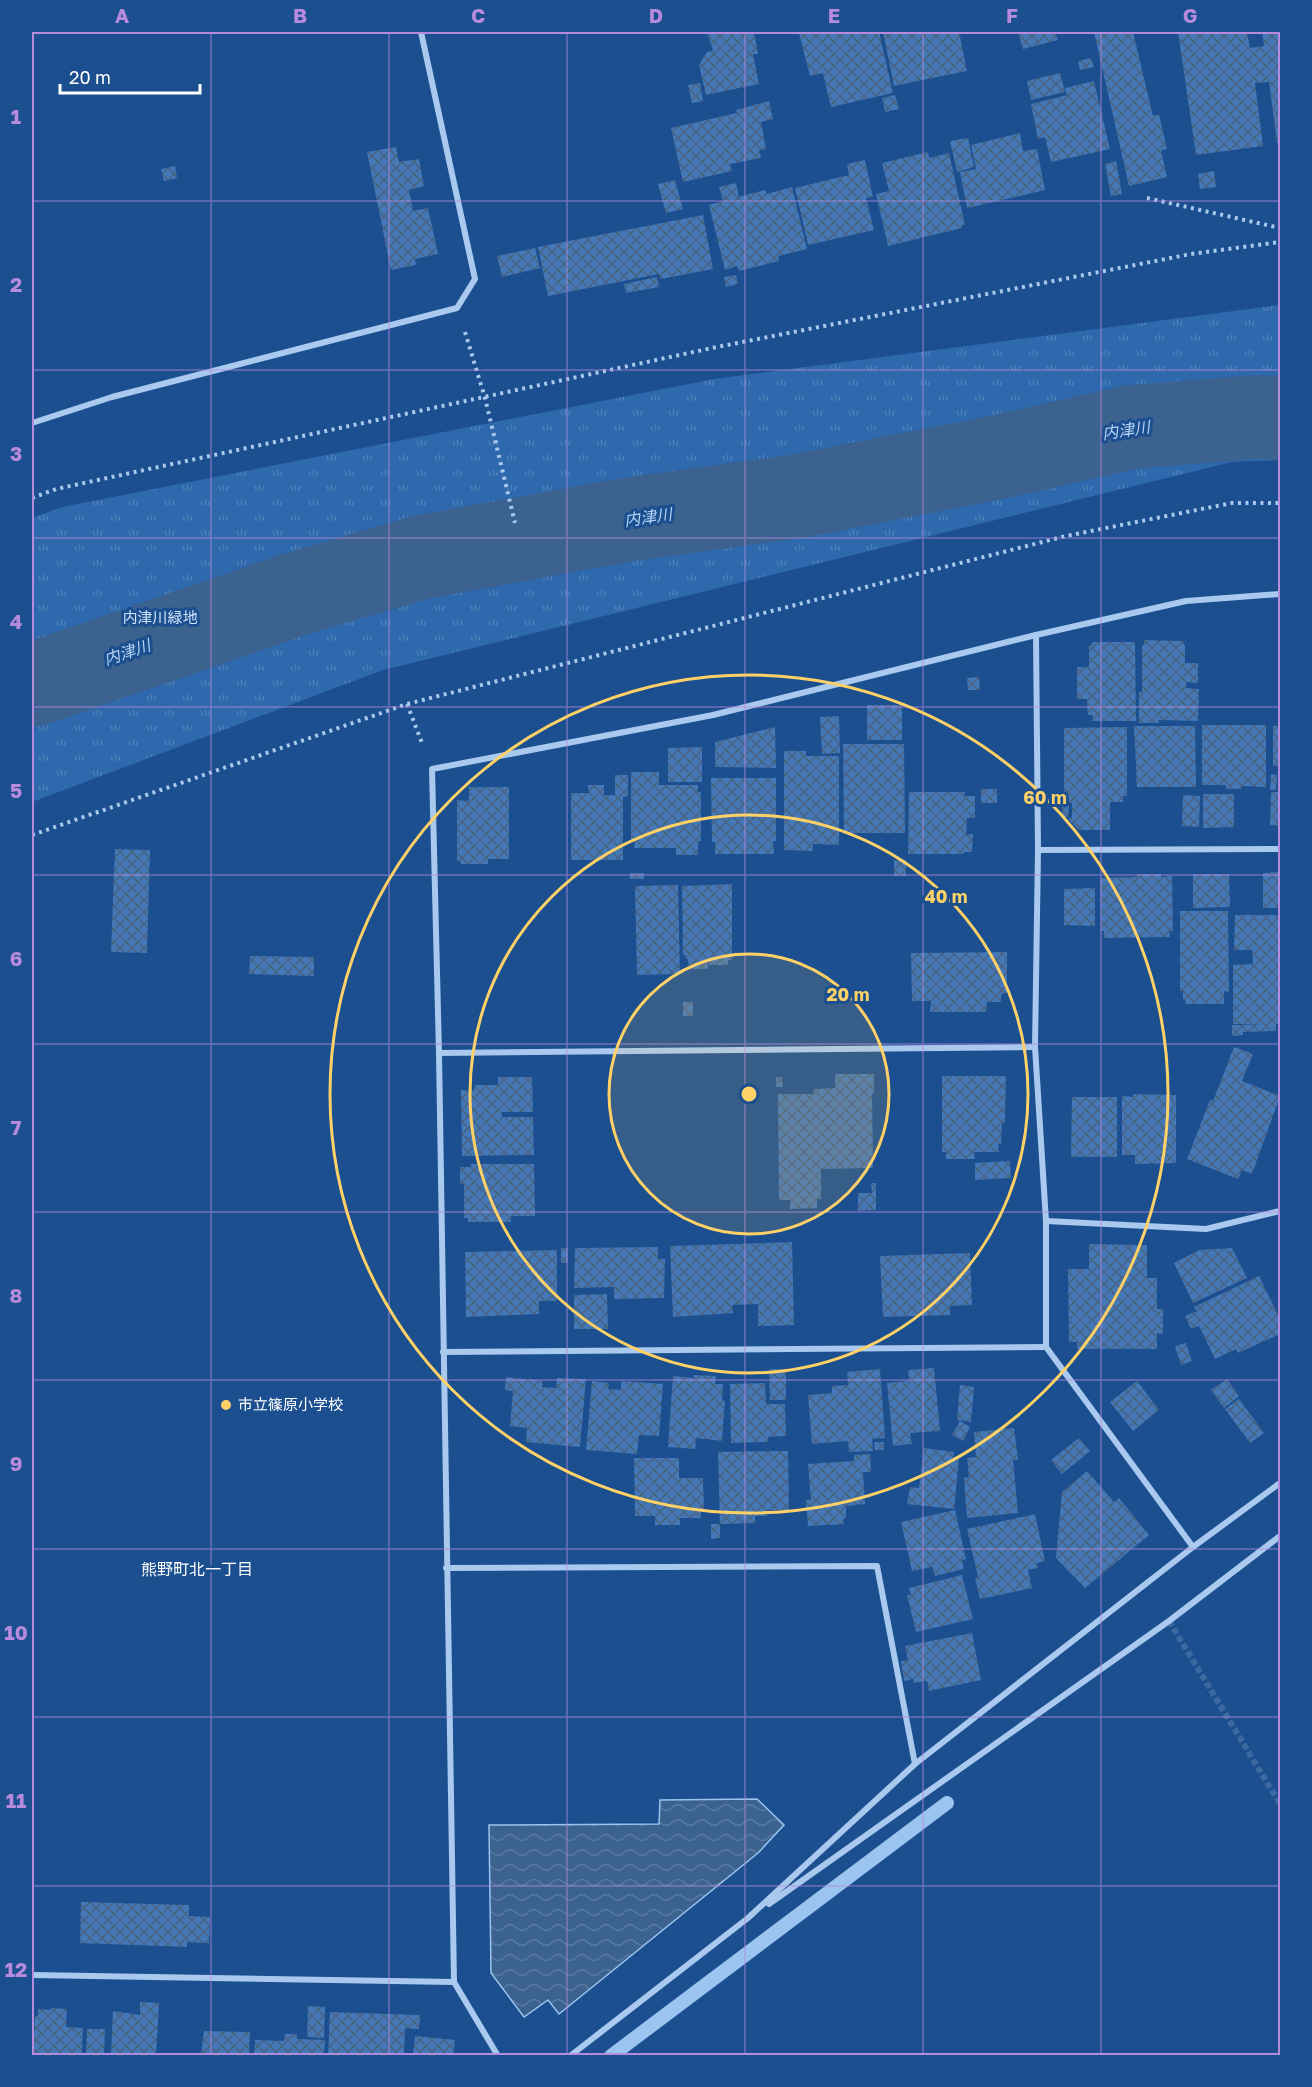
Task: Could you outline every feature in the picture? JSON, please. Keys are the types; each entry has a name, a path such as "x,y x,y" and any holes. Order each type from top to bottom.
{"street":[{"path":"32,423 112,397 457,308 475,279 421,32"},
{"path":"498,2055 454,1982 439,1053 432,769 713,714 1186,601 1281,594"},
{"path":"1036,635 1038,850 1035,1047 1046,1221 1046,1347 1193,1547"},
{"path":"1038,850 1281,849"},
{"path":"439,1053 1035,1047"},
{"path":"1046,1221 1206,1229 1281,1211"},
{"path":"443,1352 1046,1347"},
{"path":"748,1918 915,1764 1193,1547 1281,1483"},
{"path":"570,2055 748,1918 1168,1621 1281,1536"},
{"path":"446,1568 877,1566 915,1764"},
{"path":"32,1975 454,1982"}],"path":[{"path":"1147,198 1281,228"},
{"path":"32,498 57,489 712,348 1191,254 1281,242"},
{"path":"457,308 485,398 515,523"},
{"path":"32,835 406,704 1066,536 1232,503 1281,503"},
{"path":"406,704 432,769"}],"green space":[{"name":"内津川緑地","path":"1280,305 1280,460 1232,462 383,670 32,802 32,518 62,507 714,379"}],"water":[{"path":"757,1799 784,1825 758,1853 559,2014 548,2000 524,2017 491,1973 489,1825 659,1824 660,1800"}],"building":[{"path":"707,32 754,32 758,54 753,54 759,84 706,95 699,65 707,52 713,50"},
{"path":"879,32 893,93 831,107 823,73 810,76 799,33"},
{"path":"883,32 959,32 967,71 894,86"},
{"path":"1018,32 1055,32 1058,40 1023,49"},
{"path":"1094,32 1133,32 1153,116 1159,114 1167,149 1161,150 1167,177 1129,186"},
{"path":"1178,32 1247,32 1250,48 1264,46 1262,32 1280,32 1280,143 1277,143 1269,82 1255,83 1263,146 1196,155"},
{"path":"1091,58 1094,67 1080,70 1078,61"},
{"path":"1060,73 1065,92 1031,100 1027,81"},
{"path":"1094,81 1110,149 1051,162 1045,137 1038,139 1031,104 1067,95 1065,88"},
{"path":"700,83 703,101 692,103 688,85"},
{"path":"895,95 899,109 885,112 882,98"},
{"path":"769,101 773,119 761,122 766,149 759,150 761,158 730,164 732,171 683,182 671,128 737,113 736,110"},
{"path":"1020,133 1023,151 1037,149 1045,190 967,208 960,172 976,169 971,145"},
{"path":"968,138 974,167 957,172 950,141"},
{"path":"396,147 399,162 419,159 424,186 409,190 413,211 428,208 438,254 415,259 416,265 391,270 367,152"},
{"path":"928,152 929,158 949,153 965,225 962,225 962,228 888,246 876,194 889,191 882,163"},
{"path":"865,160 873,197 866,198 874,230 808,245 795,188 849,175 847,164"},
{"path":"1116,161 1122,194 1111,196 1105,164"},
{"path":"175,166 177,178 164,181 161,169"},
{"path":"1214,171 1216,187 1200,189 1198,174"},
{"path":"675,180 683,209 666,213 658,184"},
{"path":"736,183 739,197 765,190 767,194 792,187 807,249 778,256 779,261 739,271 737,266 725,270 709,205 723,201 719,187"},
{"path":"703,215 713,269 661,279 659,274 548,296 538,247"},
{"path":"535,248 540,268 502,277 497,256"},
{"path":"736,275 738,284 726,287 724,277"},
{"path":"657,277 659,287 626,293 624,284"},
{"path":"1144,640 1183,641 1185,663 1198,663 1198,683 1187,682 1186,688 1199,689 1198,721 1159,720 1159,723 1139,723 1139,692 1142,692 1142,645 1144,645"},
{"path":"1092,642 1135,642 1136,721 1092,721 1093,715 1088,715 1087,699 1077,699 1077,667 1089,667 1089,645 1092,645"},
{"path":"979,677 980,690 968,690 967,678"},
{"path":"867,705 902,705 902,740 867,740"},
{"path":"839,716 840,753 822,754 820,717"},
{"path":"1202,725 1266,725 1266,787 1242,786 1241,789 1226,789 1226,785 1202,785"},
{"path":"1134,726 1195,726 1196,787 1137,787"},
{"path":"1273,726 1280,726 1280,776 1278,776 1279,766 1273,766"},
{"path":"775,727 776,768 715,767 715,742"},
{"path":"1127,727 1127,796 1123,796 1123,802 1110,802 1110,830 1079,830 1069,820 1072,818 1072,803 1069,803 1068,817 1062,817 1062,802 1067,802 1067,797 1064,797 1064,728"},
{"path":"843,744 904,744 905,833 847,833 844,831"},
{"path":"702,747 702,782 668,782 668,748"},
{"path":"784,751 806,751 806,756 839,756 839,845 813,844 813,851 784,850"},
{"path":"631,772 659,772 659,785 698,785 698,792 701,792 701,841 698,841 698,855 676,855 676,848 634,848 635,842 631,842"},
{"path":"1271,774 1277,775 1276,790 1270,790"},
{"path":"615,775 628,775 628,796 623,797 623,860 571,860 571,793 589,793 588,785 604,785 604,795 615,795"},
{"path":"711,778 776,778 774,854 715,854 715,842 712,842"},
{"path":"469,787 509,787 509,859 488,859 488,864 461,864 457,861 457,800 469,801"},
{"path":"981,789 997,789 997,803 981,803"},
{"path":"909,792 965,792 964,796 975,796 975,818 967,818 966,835 973,834 972,852 908,854"},
{"path":"1271,792 1280,792 1280,826 1270,825"},
{"path":"1203,794 1234,794 1234,827 1203,828"},
{"path":"1183,795 1200,796 1199,827 1182,826"},
{"path":"115,849 150,850 147,953 111,952"},
{"path":"894,860 906,860 906,876 894,876"},
{"path":"1280,872 1280,908 1263,908 1263,873"},
{"path":"630,873 644,873 644,879 630,879"},
{"path":"1137,874 1172,876 1173,931 1169,931 1170,937 1104,938 1104,931 1101,931 1100,878 1137,877"},
{"path":"1193,874 1229,874 1230,907 1193,908"},
{"path":"732,884 732,960 728,960 728,965 709,965 707,959 708,969 689,969 688,959 685,954 683,955 682,886"},
{"path":"678,885 680,974 637,975 635,886"},
{"path":"1095,888 1095,926 1064,925 1064,889"},
{"path":"1180,911 1228,911 1229,992 1224,991 1224,1004 1186,1004 1183,999 1183,991 1180,991"},
{"path":"1235,915 1280,915 1279,1024 1276,1024 1276,1031 1243,1032 1243,1035 1232,1036 1232,1025 1267,1025 1233,1024 1233,965 1253,964 1252,950 1234,950"},
{"path":"1007,952 1007,993 1001,994 1001,1002 987,1002 986,1012 930,1012 931,1001 912,1001 911,953"},
{"path":"250,956 314,957 314,976 249,974"},
{"path":"683,1002 693,1002 693,1016 683,1016"},
{"path":"1234,1047 1253,1054 1242,1081 1280,1096 1252,1174 1242,1170 1238,1179 1187,1159"},
{"path":"835,1074 874,1074 873,1168 821,1169 821,1199 817,1199 817,1208 790,1209 790,1200 779,1200 778,1094 813,1094 814,1089 835,1088"},
{"path":"942,1076 1006,1076 1005,1123 1002,1122 999,1152 974,1152 975,1159 946,1159 946,1152 942,1152"},
{"path":"498,1077 532,1077 533,1112 502,1112 502,1117 533,1117 534,1155 462,1156 461,1090 474,1091 475,1085 498,1085"},
{"path":"776,1077 782,1077 783,1087 776,1087"},
{"path":"1133,1094 1176,1095 1176,1163 1135,1164 1135,1155 1122,1155 1122,1096 1133,1097"},
{"path":"1072,1097 1117,1097 1117,1157 1071,1157"},
{"path":"1010,1161 1011,1178 975,1180 975,1163"},
{"path":"471,1164 534,1164 535,1216 511,1216 511,1222 468,1222 468,1218 464,1218 464,1184 460,1183 460,1167 471,1167"},
{"path":"871,1183 876,1183 876,1210 858,1211 858,1193 872,1193"},
{"path":"792,1242 794,1325 758,1326 758,1304 732,1305 733,1313 673,1317 670,1246"},
{"path":"1089,1244 1147,1245 1147,1278 1157,1278 1157,1309 1163,1309 1163,1334 1157,1333 1157,1349 1077,1349 1077,1342 1069,1342 1068,1269 1089,1269"},
{"path":"658,1247 658,1259 665,1259 664,1298 614,1299 614,1287 574,1288 575,1248"},
{"path":"561,1248 568,1248 568,1263 561,1263"},
{"path":"1232,1248 1247,1278 1193,1303 1174,1263 1199,1250"},
{"path":"557,1250 557,1301 539,1301 539,1314 466,1317 465,1252"},
{"path":"970,1253 972,1305 950,1306 950,1315 883,1317 880,1256"},
{"path":"1259,1276 1280,1319 1280,1334 1238,1353 1236,1349 1215,1359 1199,1326 1191,1329 1185,1316 1197,1311 1194,1307"},
{"path":"607,1294 608,1329 574,1329 574,1295"},
{"path":"1186,1343 1192,1361 1181,1365 1175,1346"},
{"path":"934,1368 940,1431 910,1433 912,1444 893,1446 887,1383 909,1381 908,1370"},
{"path":"769,1369 786,1369 786,1400 770,1400"},
{"path":"880,1369 885,1438 872,1439 873,1451 849,1452 848,1441 812,1444 808,1395 832,1393 832,1386 848,1385 847,1372"},
{"path":"694,1375 716,1376 715,1384 723,1384 722,1400 725,1401 722,1441 696,1438 695,1449 668,1447 673,1376 693,1378"},
{"path":"506,1377 543,1381 542,1387 556,1388 557,1378 586,1379 580,1447 526,1442 527,1428 510,1426 513,1391 505,1390"},
{"path":"1227,1379 1239,1396 1224,1408 1211,1390"},
{"path":"592,1381 609,1383 608,1389 621,1390 621,1381 663,1384 659,1436 639,1435 637,1454 586,1450"},
{"path":"1137,1381 1159,1410 1133,1431 1110,1402"},
{"path":"765,1383 766,1404 785,1404 786,1436 768,1437 768,1442 731,1443 730,1384"},
{"path":"960,1385 974,1387 971,1422 957,1420"},
{"path":"1239,1399 1264,1433 1250,1443 1225,1409"},
{"path":"960,1421 970,1427 963,1441 952,1435"},
{"path":"1014,1428 1018,1460 1013,1460 1018,1513 967,1518 964,1478 969,1477 967,1458 976,1457 974,1432"},
{"path":"1079,1438 1090,1451 1062,1474 1051,1460"},
{"path":"874,1442 884,1442 884,1450 875,1450"},
{"path":"924,1448 954,1452 953,1458 959,1459 954,1509 907,1504 910,1487 919,1488"},
{"path":"788,1451 789,1510 767,1510 767,1516 755,1516 755,1523 720,1524 718,1452"},
{"path":"870,1454 871,1472 863,1472 865,1504 846,1506 844,1524 808,1526 806,1500 811,1500 808,1464 854,1461 854,1455"},
{"path":"634,1458 679,1458 679,1478 703,1478 704,1510 701,1510 701,1518 680,1518 680,1525 655,1525 655,1516 635,1516"},
{"path":"1087,1471 1114,1502 1119,1498 1149,1535 1085,1588 1056,1558 1062,1492"},
{"path":"955,1510 966,1559 962,1560 964,1569 935,1576 932,1567 912,1571 901,1522"},
{"path":"1035,1514 1045,1561 1037,1563 1038,1568 1028,1570 1032,1588 980,1599 975,1578 978,1577 967,1529"},
{"path":"711,1524 720,1524 720,1538 711,1539"},
{"path":"962,1575 973,1619 916,1632 907,1595 911,1595 909,1588"},
{"path":"972,1633 981,1680 929,1691 927,1681 913,1683 913,1679 904,1681 901,1661 908,1660 905,1646"},
{"path":"81,1902 189,1905 189,1916 210,1917 209,1943 187,1942 187,1947 80,1943"},
{"path":"140,2002 159,2003 156,2055 111,2055 113,2011 140,2015"},
{"path":"308,2006 325,2007 324,2038 307,2037"},
{"path":"51,2008 67,2009 66,2027 83,2028 82,2055 33,2055 35,2016 38,2016 38,2009 50,2010"},
{"path":"330,2012 420,2015 419,2029 405,2028 404,2055 328,2055"},
{"path":"87,2029 105,2029 104,2055 86,2055"},
{"path":"204,2031 250,2032 249,2055 201,2055"},
{"path":"285,2034 297,2034 297,2039 325,2040 324,2055 254,2055 255,2040 284,2041"},
{"path":"415,2036 455,2040 453,2055 413,2055"}],"waterway":[{"name":"内津川","path":"32,685 296,594 422,557 631,519 799,496 1004,456 1131,427 1256,417 1280,418"},
{"path":"611,2056 947,1803"}],"tunnel":[{"path":"1169,1621 1280,1804"}],"place":[{"name":"市立篠原小学校","path":"226,1405"}],"district":[{"name":"熊野町北一丁目","path":"197,1569"}]}
